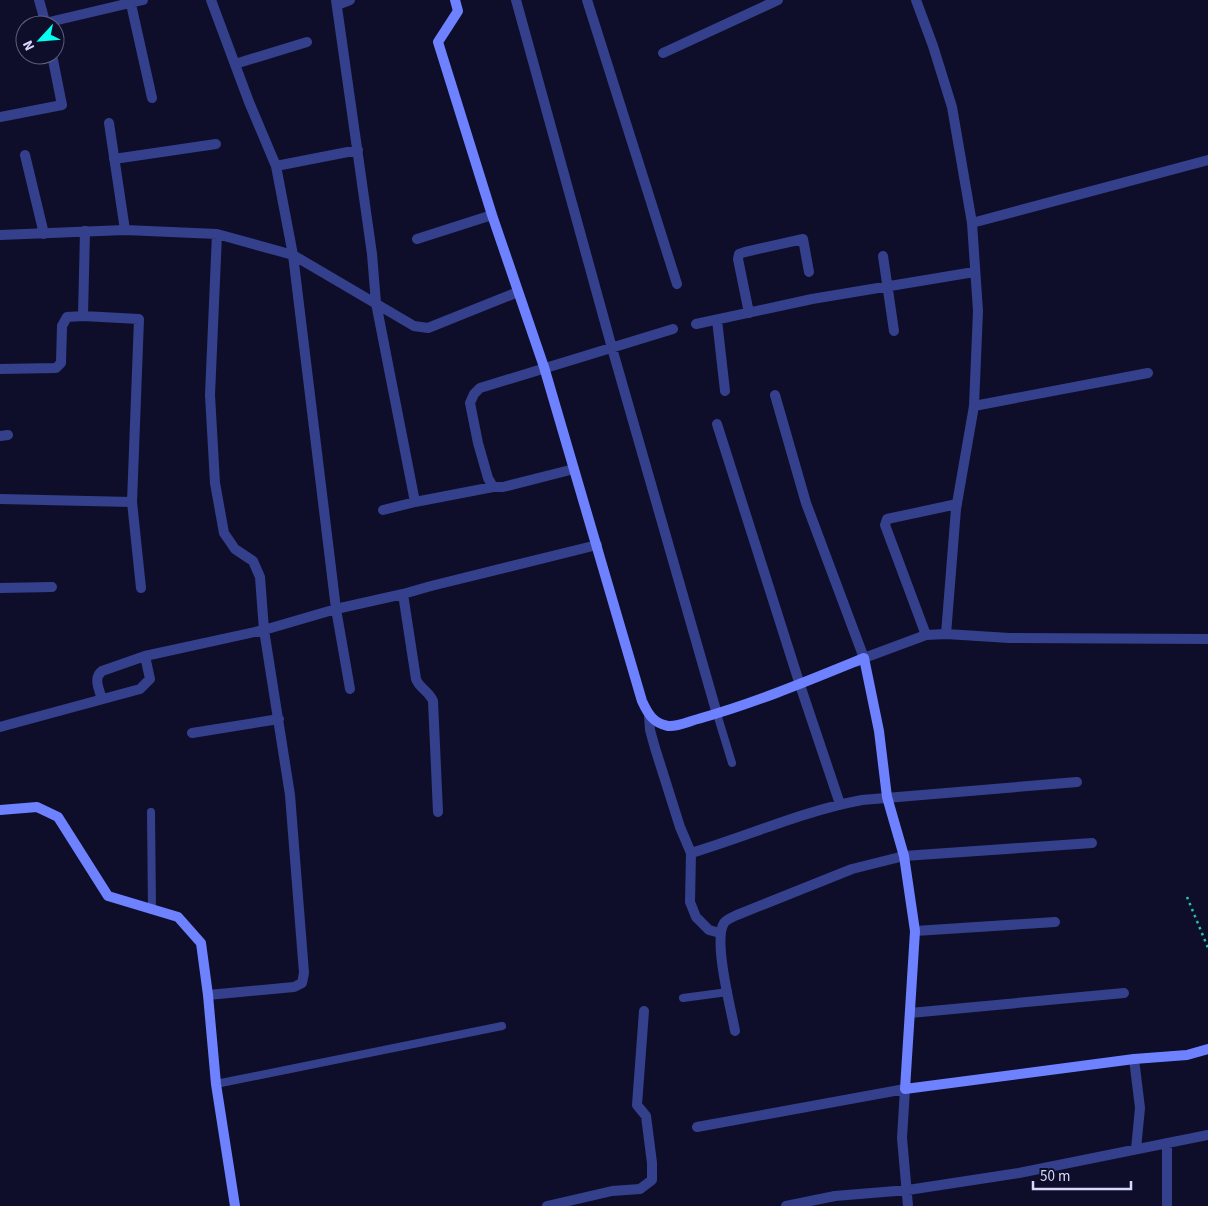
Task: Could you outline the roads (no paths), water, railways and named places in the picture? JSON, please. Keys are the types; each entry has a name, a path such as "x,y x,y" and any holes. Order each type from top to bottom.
{"street":[{"path":"39,0 43,15"},
{"path":"65,19 143,0"},
{"path":"211,0 236,64 248,102 276,166 293,255 336,609 350,689"},
{"path":"350,0 336,3 372,254 376,303 414,502"},
{"path":"455,0 458,11 438,42 492,215 544,368 640,692 649,715 650,730 655,748 680,827 691,853 690,902 696,917 709,930 720,933"},
{"path":"516,0 612,348 717,714"},
{"path":"587,0 677,284"},
{"path":"663,53 778,0"},
{"path":"916,0 952,107 972,223 978,311 974,406 957,504 946,634"},
{"path":"131,4 152,98"},
{"path":"236,64 307,42"},
{"path":"0,117 62,105 54,65"},
{"path":"109,124 124,230"},
{"path":"114,159 216,144"},
{"path":"276,166 358,150"},
{"path":"25,155 44,234"},
{"path":"972,223 1208,160"},
{"path":"417,239 492,215"},
{"path":"0,235 124,230 217,234 293,255 414,326 428,328 518,292"},
{"path":"82,316 85,232"},
{"path":"208,995 294,987 302,982 304,973 290,795 264,630 260,577 253,561 235,549 224,533 215,482 210,395 217,234"},
{"path":"749,313 738,259 739,254 803,238 809,272"},
{"path":"884,256 894,331"},
{"path":"696,324 812,299 974,272"},
{"path":"0,369 56,368 59,366 61,363 62,326 67,317 136,318 140,321 132,502 141,588"},
{"path":"716,320 725,391"},
{"path":"493,487 488,478 478,443 470,403 480,388 673,329"},
{"path":"974,406 1148,373"},
{"path":"775,395 806,503 864,658 879,731 887,797 904,856 915,931 902,1138 908,1206"},
{"path":"717,424 840,804"},
{"path":"383,510 493,487 503,488 574,469"},
{"path":"0,499 132,502"},
{"path":"926,635 885,522 887,519 957,504"},
{"path":"102,699 96,679 102,670 145,656 264,630 336,609 597,546"},
{"path":"0,588 52,587"},
{"path":"403,594 416,679 418,685 430,694 433,701 438,812"},
{"path":"649,715 662,724 671,726 717,714 800,685 926,635 946,634 1009,638 1208,639"},
{"path":"0,727 140,689 150,680 145,656"},
{"path":"192,733 278,719"},
{"path":"691,853 728,842 787,819 840,804 887,797 1077,782"},
{"path":"0,810 37,807 58,817 108,896 178,917 201,943 216,1084 235,1206"},
{"path":"735,1031 721,953 720,933 725,922 737,915 852,869 904,856 1092,843"},
{"path":"915,931 1054,922"},
{"path":"910,1013 1124,993"},
{"path":"547,1206 612,1191 640,1189 652,1180 652,1163 646,1116 637,1105 644,1011"},
{"path":"697,1127 905,1089 1134,1059 1187,1055 1208,1049"},
{"path":"1134,1059 1140,1108 1136,1149"},
{"path":"786,1206 835,1196 908,1190 1018,1173 1208,1135"},
{"path":"1167,1206 1168,1143"}],"lane":[{"path":"717,714 732,763"},
{"path":"151,812 152,910"},
{"path":"684,998 728,992"},
{"path":"216,1084 502,1026"}]}
